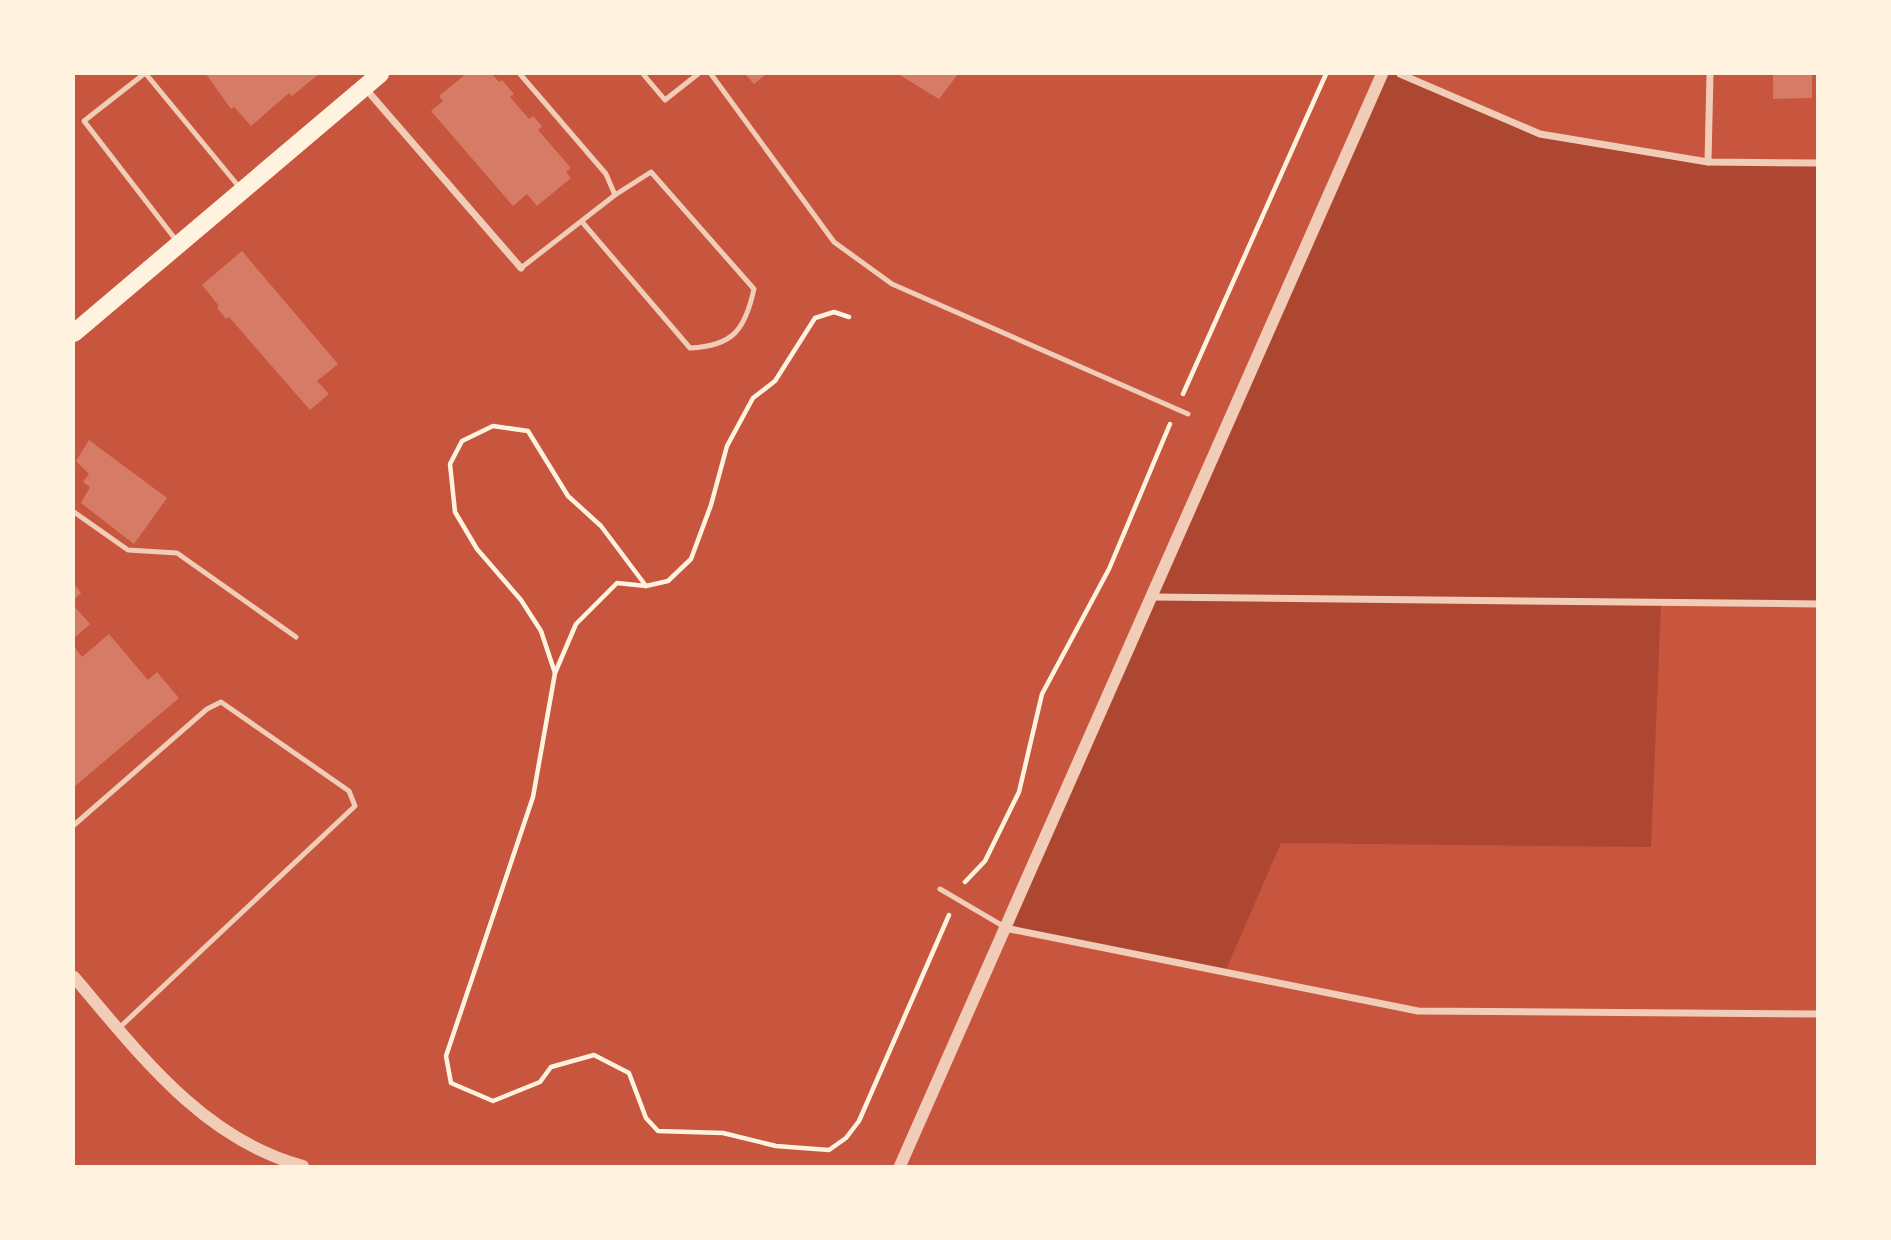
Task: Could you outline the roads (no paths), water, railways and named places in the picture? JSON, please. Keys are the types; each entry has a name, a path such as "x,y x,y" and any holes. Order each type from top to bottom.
{"main road":[{"path":"74,332 380,74"}],"street":[{"path":"900,1167 1382,74"},
{"path":"1400,74 1540,134 1708,163 1818,163"},
{"path":"1708,163 1710,74"},
{"path":"365,87 521,268"},
{"path":"1153,597 1818,604"},
{"path":"1006,928 1418,1011 1818,1014"},
{"path":"74,977 191,1107 245,1143 303,1167"}],"lane":[{"path":"179,244 83,121 145,74 242,191"},
{"path":"520,74 607,174 615,195"},
{"path":"643,74 665,100 698,74"},
{"path":"711,74 834,243 892,284 1188,415"},
{"path":"521,268 583,223 615,195 651,172 754,289 747,320 717,346 690,348 583,223"},
{"path":"74,512 128,550 177,553 296,637"},
{"path":"74,825 206,709 221,702 349,791 355,806 118,1029"},
{"path":"940,890 1006,928"}]}
